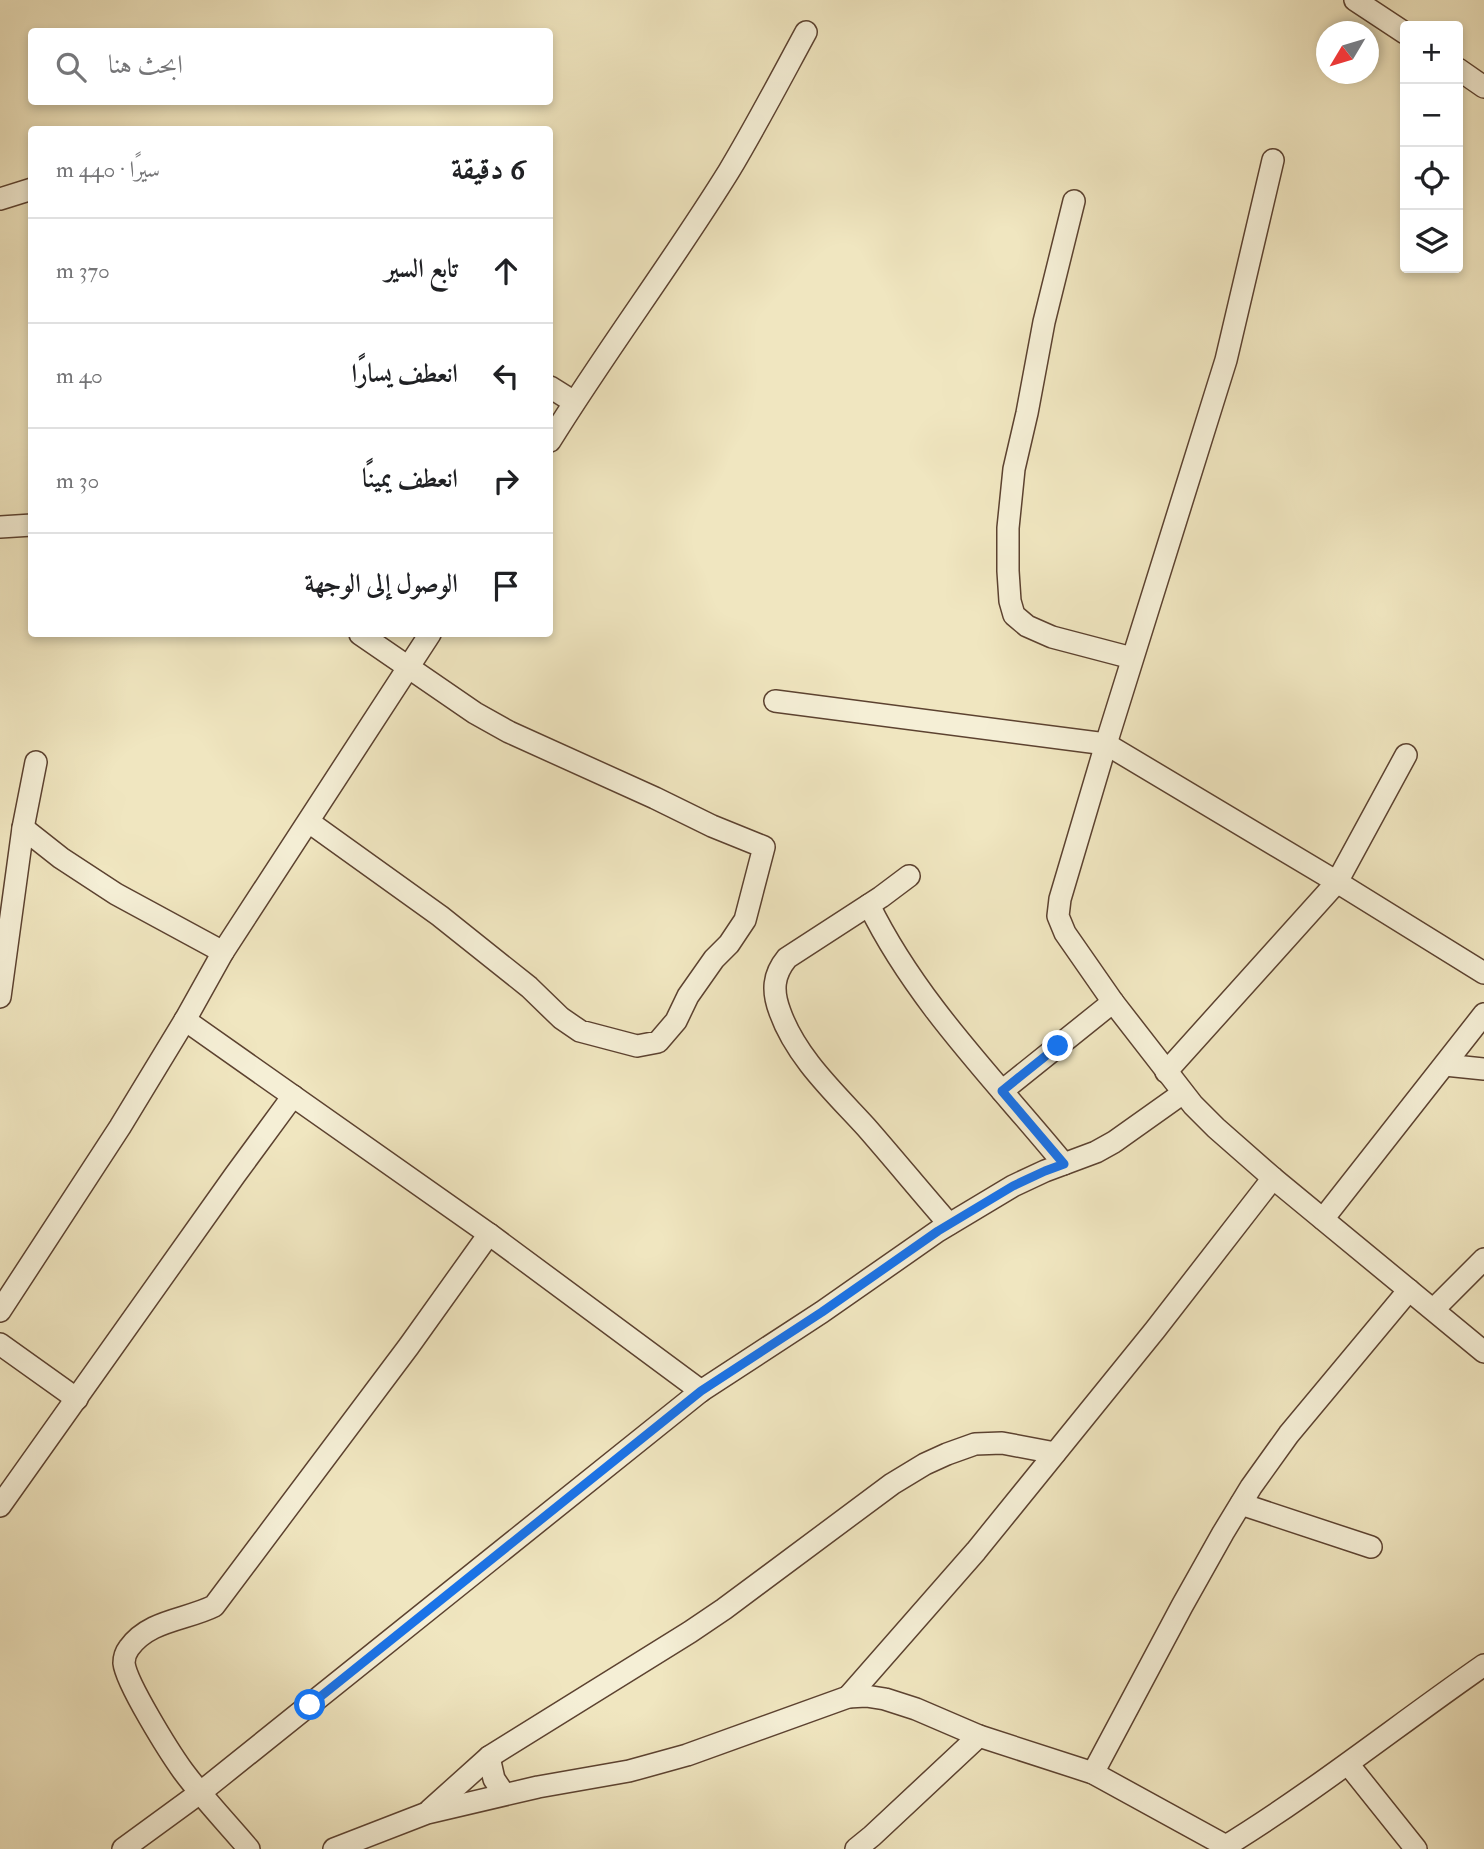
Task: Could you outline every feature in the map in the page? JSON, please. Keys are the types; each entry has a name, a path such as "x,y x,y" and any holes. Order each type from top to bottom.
{"street":[{"path":"1355,0 1400,30"},
{"path":"553,436 729,171 806,32"},
{"path":"1463,72 1484,87"},
{"path":"1273,160 1226,360 1106,744 1060,899 1058,916 1065,933 1166,1072 1216,1128 1484,1352"},
{"path":"0,199 28,190"},
{"path":"1074,201 1044,322 1014,469 1008,528 1010,601 1014,615 1027,626 1052,637 1132,658"},
{"path":"553,389 574,402"},
{"path":"0,527 28,525"},
{"path":"309,822 440,916 580,1031 637,1046 658,1042 676,1021 688,996 745,920 764,847 712,827 655,798 509,732 475,713 365,637"},
{"path":"0,1311 120,1127 223,952 428,637"},
{"path":"775,701 1106,744 1484,973"},
{"path":"1166,1072 1337,882 1406,755"},
{"path":"0,997 23,828 36,762"},
{"path":"23,828 61,858 116,894 223,952"},
{"path":"909,876 787,958 779,968 775,981 776,998 779,1012 800,1052 949,1224"},
{"path":"869,905 883,934 923,995 1064,1164"},
{"path":"1002,1091 1114,1002"},
{"path":"1323,1219 1484,1014"},
{"path":"185,1020 489,1234 701,1391"},
{"path":"1445,1065 1484,1069"},
{"path":"123,1849 201,1793 701,1391 949,1224 1013,1186 1114,1142 1183,1093"},
{"path":"0,1506 293,1096"},
{"path":"848,1696 976,1550 1155,1330 1273,1178"},
{"path":"249,1849 201,1793 168,1748 127,1675 124,1661 128,1649 141,1635 163,1623 214,1606 409,1346 489,1234"},
{"path":"1434,1309 1484,1259"},
{"path":"1093,1773 1138,1686 1241,1504 1289,1434 1409,1290"},
{"path":"0,1344 77,1399"},
{"path":"427,1813 489,1757 713,1617 892,1484 925,1464 975,1444 1002,1443 1055,1453"},
{"path":"1241,1504 1371,1547"},
{"path":"334,1849 427,1813 504,1794 629,1771 687,1755 848,1696 885,1699 979,1735 1093,1773 1224,1847 1275,1815 1484,1665"},
{"path":"869,1845 979,1735"},
{"path":"489,1757 494,1779 504,1794"},
{"path":"1348,1763 1415,1849"}],"route":[{"path":"310,1705 701,1391 822,1312 938,1231 1013,1186 1064,1164 1002,1091 1058,1046"}]}
